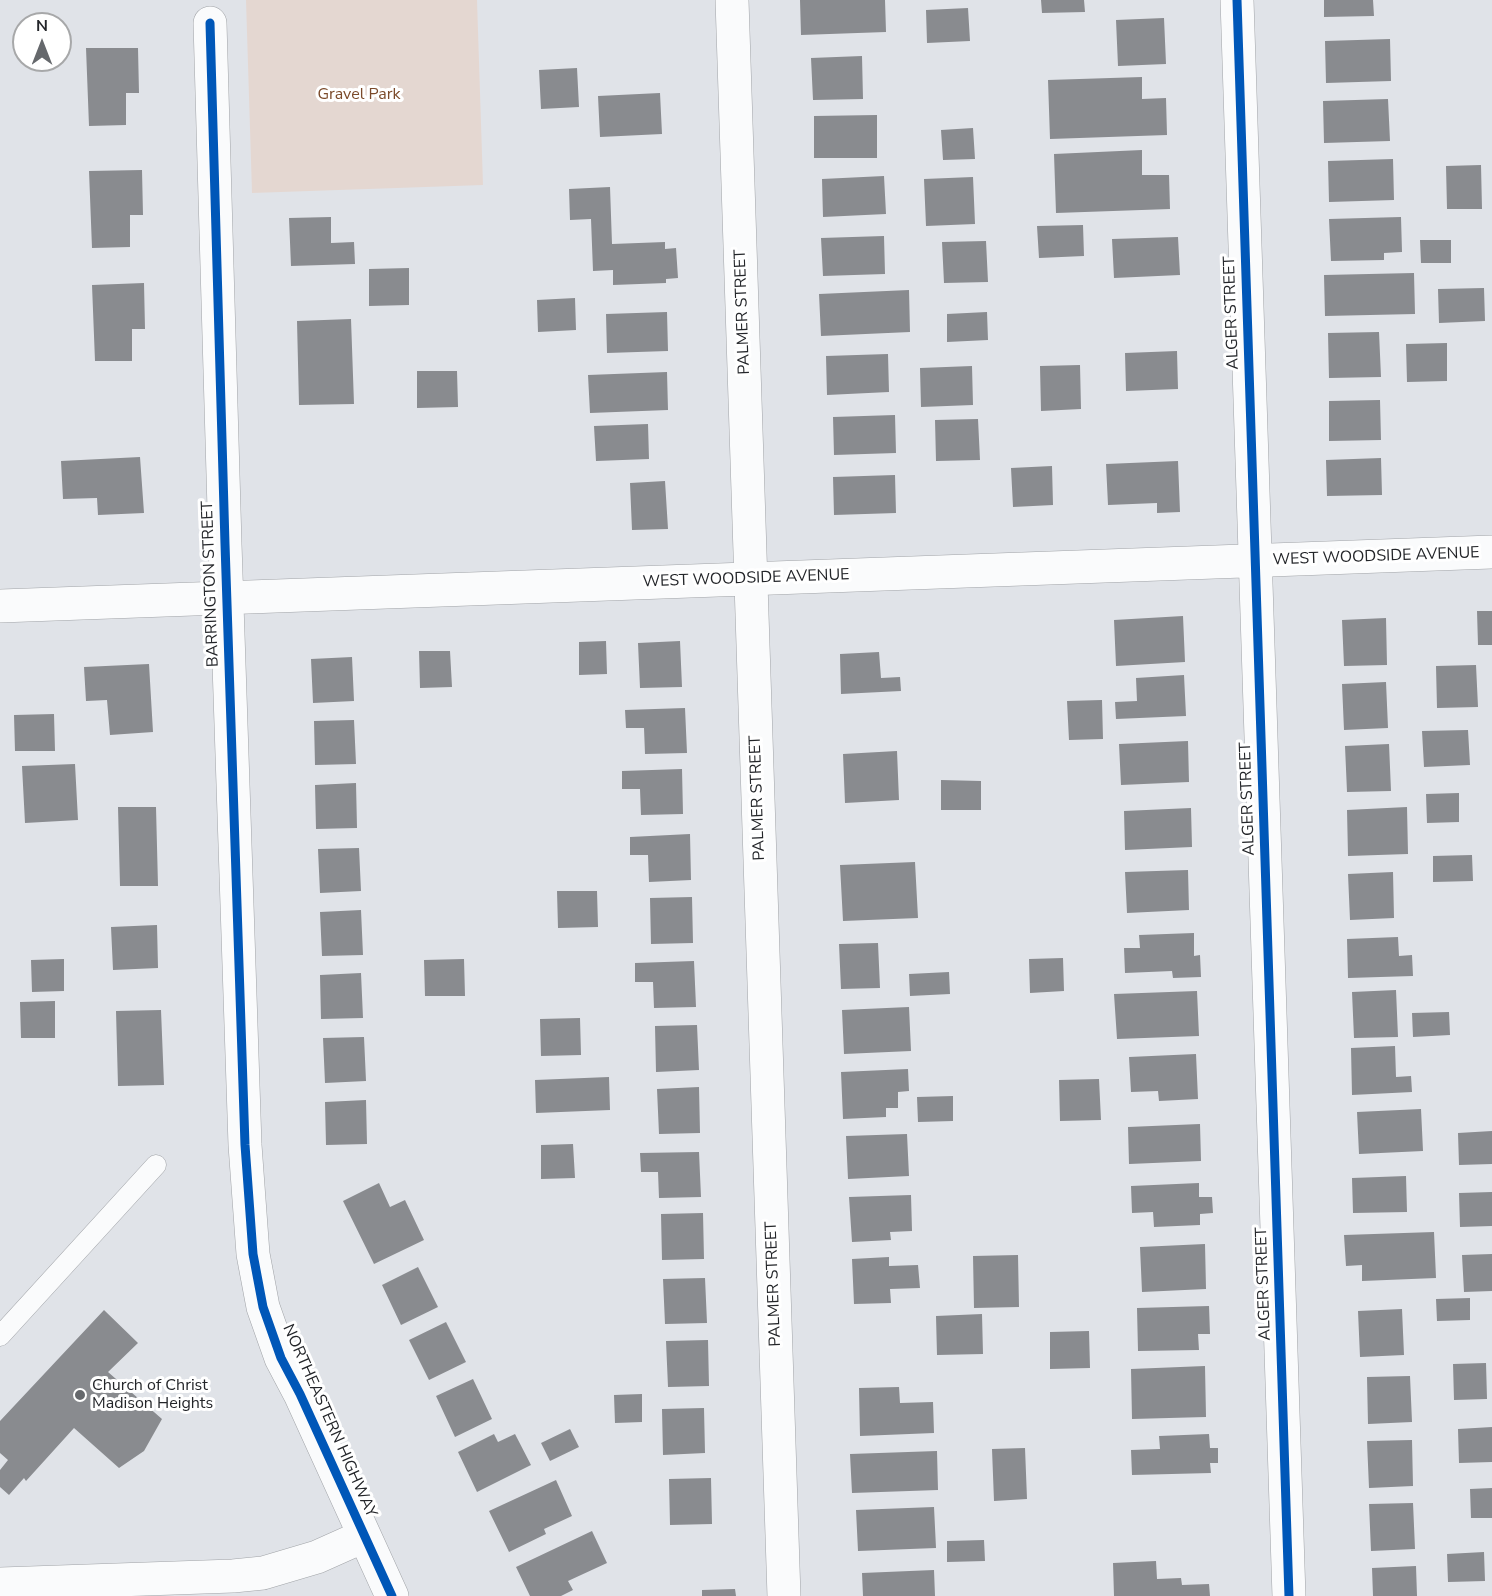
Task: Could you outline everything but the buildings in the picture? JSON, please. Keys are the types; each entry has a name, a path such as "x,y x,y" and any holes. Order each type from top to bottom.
{"street":[{"name":"PALMER STREET","path":"732,0 784,1596"},
{"name":"ALGER STREET","path":"1237,0 1289,1596"},
{"name":"BARRINGTON STREET","path":"210,23 244,1145"},
{"name":"WEST WOODSIDE AVENUE","path":"0,606 1492,552"},
{"name":"NORTHEASTERN HIGHWAY","path":"244,1145 254,1254 263,1306 281,1358 300,1394 392,1596"},
{"path":"0,1584 263,1573 317,1557 364,1536"}],"lane":[{"path":"0,1336 156,1165"}],"green space":[{"name":"Gravel Park","path":"246,0 477,0 483,185 252,193"}],"cycle path":[{"path":"1237,0 1289,1596"},
{"path":"210,23 245,1145 253,1254 263,1307 281,1358 300,1394 392,1596"}],"place":[{"name":"Church of Christ Madison Heights","path":"80,1395"}]}
